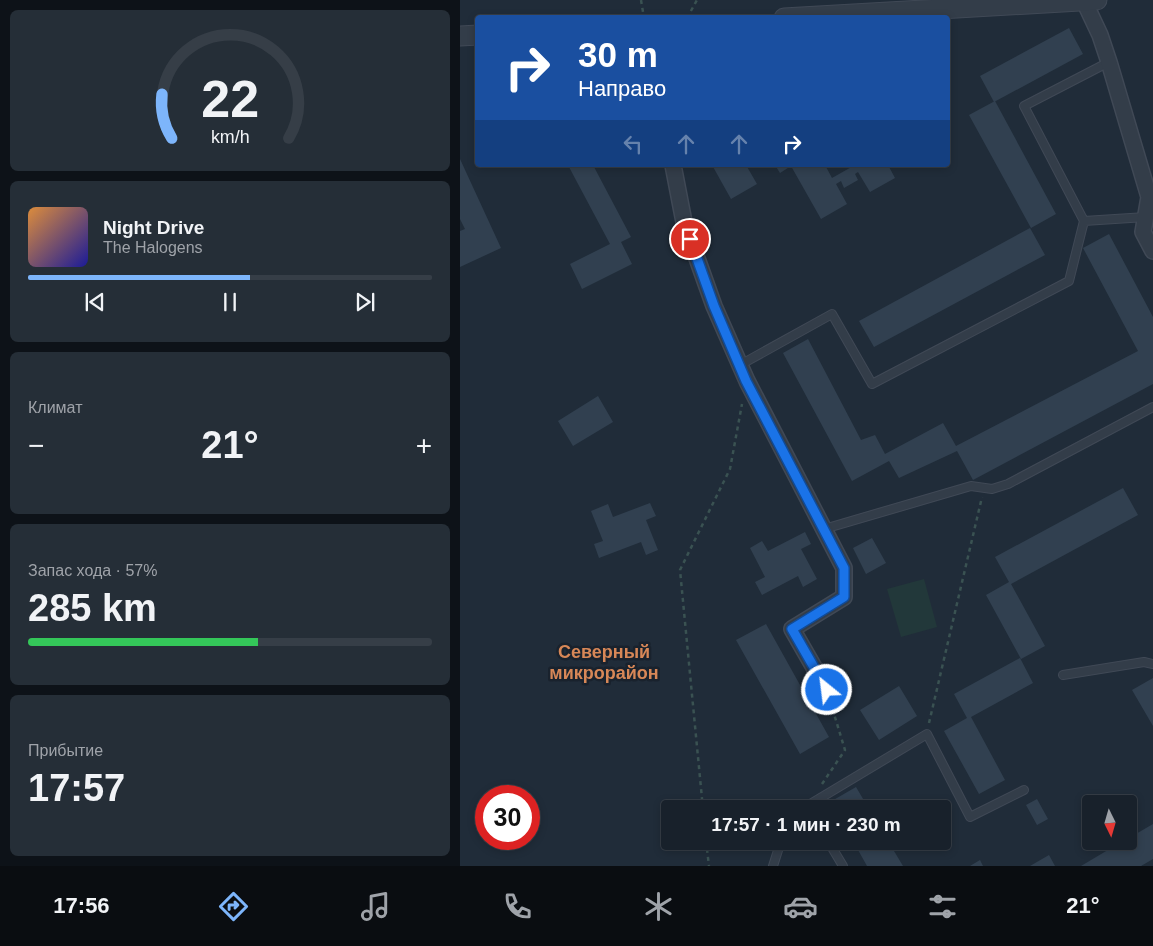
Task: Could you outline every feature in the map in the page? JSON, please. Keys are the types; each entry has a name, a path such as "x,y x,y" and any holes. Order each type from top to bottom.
{"street":[{"path":"837,15 1097,0"},
{"path":"1084,1 1100,35 1151,197 1143,232 1153,251"},
{"path":"460,36 475,35"},
{"path":"673,167 684,222 714,306 746,381 844,568 844,597 792,629 827,690"}],"lane":[{"path":"740,365 832,314 872,384 1069,281 1084,221 1024,106 1109,62"},
{"path":"1084,221 1146,217"},
{"path":"824,529 971,486 992,489 1008,484 1153,407"},
{"path":"1063,675 1144,662 1153,664"},
{"path":"819,800 927,734 970,817 1024,790"},
{"path":"773,866 778,850"},
{"path":"833,850 843,866"}],"path":[{"path":"640,0 643,15"},
{"path":"689,15 697,0"},
{"path":"702,800 680,570 730,469 746,381"},
{"path":"927,734 984,488"},
{"path":"811,800 845,750 827,690"},
{"path":"707,850 709,866"}],"green space":[{"path":"924,579 937,627 901,637 887,589"}],"building":[{"path":"1069,28 1083,54 994,102 980,76"},
{"path":"995,101 1056,214 1031,228 969,115"},
{"path":"460,159 501,248 460,267 460,231 465,229 460,219"},
{"path":"569,167 594,167 631,237 621,242 632,264 582,289 570,264 610,244"},
{"path":"713,167 747,167 757,184 731,199"},
{"path":"776,167 789,167 780,173"},
{"path":"792,167 826,167 832,178 851,167 889,167 895,178 870,192 858,172 855,174 858,180 844,188 841,181 836,184 847,204 821,219"},
{"path":"1030,228 1045,255 874,347 859,321"},
{"path":"1109,234 1153,317 1153,384 973,480 957,451 899,478 889,461 852,481 783,353 808,339 861,440 875,435 885,454 943,423 956,446 1138,351 1083,248"},
{"path":"598,396 613,422 573,446 558,421"},
{"path":"1123,488 1138,515 1011,584 1045,646 1021,659 986,595 1009,582 995,557"},
{"path":"650,503 656,516 646,520 658,550 646,555 641,542 599,558 594,544 603,541 591,511 608,504 613,517"},
{"path":"805,532 811,544 801,549 817,579 803,587 798,576 762,595 755,582 765,577 750,548 762,541 768,551"},
{"path":"872,538 886,563 866,574 853,548"},
{"path":"766,624 829,737 800,754 736,640"},
{"path":"1020,658 1033,683 971,717 1005,780 979,794 944,731 967,718 954,694"},
{"path":"1153,678 1153,726 1132,690"},
{"path":"899,686 917,716 879,740 860,710"},
{"path":"856,787 864,800 833,800"},
{"path":"1037,799 1048,819 1037,825 1026,805"},
{"path":"1153,824 1153,859 1141,866 1081,866 1108,850 1138,850 1138,833"},
{"path":"858,850 893,850 903,866 867,866"},
{"path":"1049,855 1055,866 1030,866"},
{"path":"980,860 983,866 970,866"}],"district":[{"name":"Северный микрорайон","path":"604,662"}],"route":[{"path":"690,239 714,306 746,381 844,568 844,597 792,629 827,690"}]}
